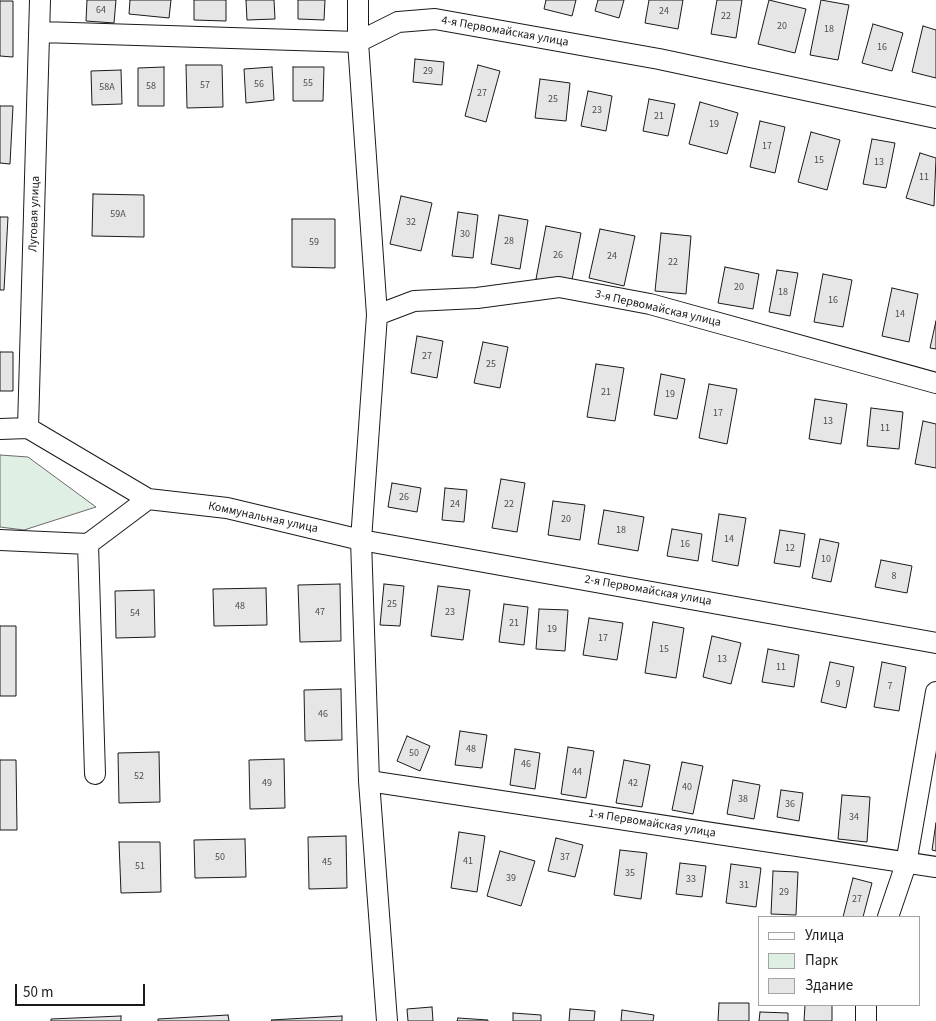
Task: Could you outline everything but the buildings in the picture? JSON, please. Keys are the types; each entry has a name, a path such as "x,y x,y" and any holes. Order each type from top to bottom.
{"street":[{"name":"Луговая улица","path":"28,428 41,32 40,0"},
{"path":"358,0 358,42 377,315 361,540 368,781 387,1021"},
{"name":"4-я Первомайская улица","path":"41,32 358,42 398,22 435,19 659,59 936,118"},
{"name":"3-я Первомайская улица","path":"377,315 414,301 478,298 559,287 650,304 936,383"},
{"path":"0,429 28,428 148,499 88,544 0,540"},
{"name":"Коммунальная улица","path":"148,499 227,508 361,540"},
{"name":"2-я Первомайская улица","path":"361,540 936,643"},
{"path":"88,544 95,774"},
{"path":"888,916 906,864 936,692"},
{"name":"1-я Первомайская улица","path":"368,781 906,864 936,867"},
{"path":"866,1006 866,1021"}],"green space":[{"path":"0,455 28,457 96,507 24,530 0,527"}]}
